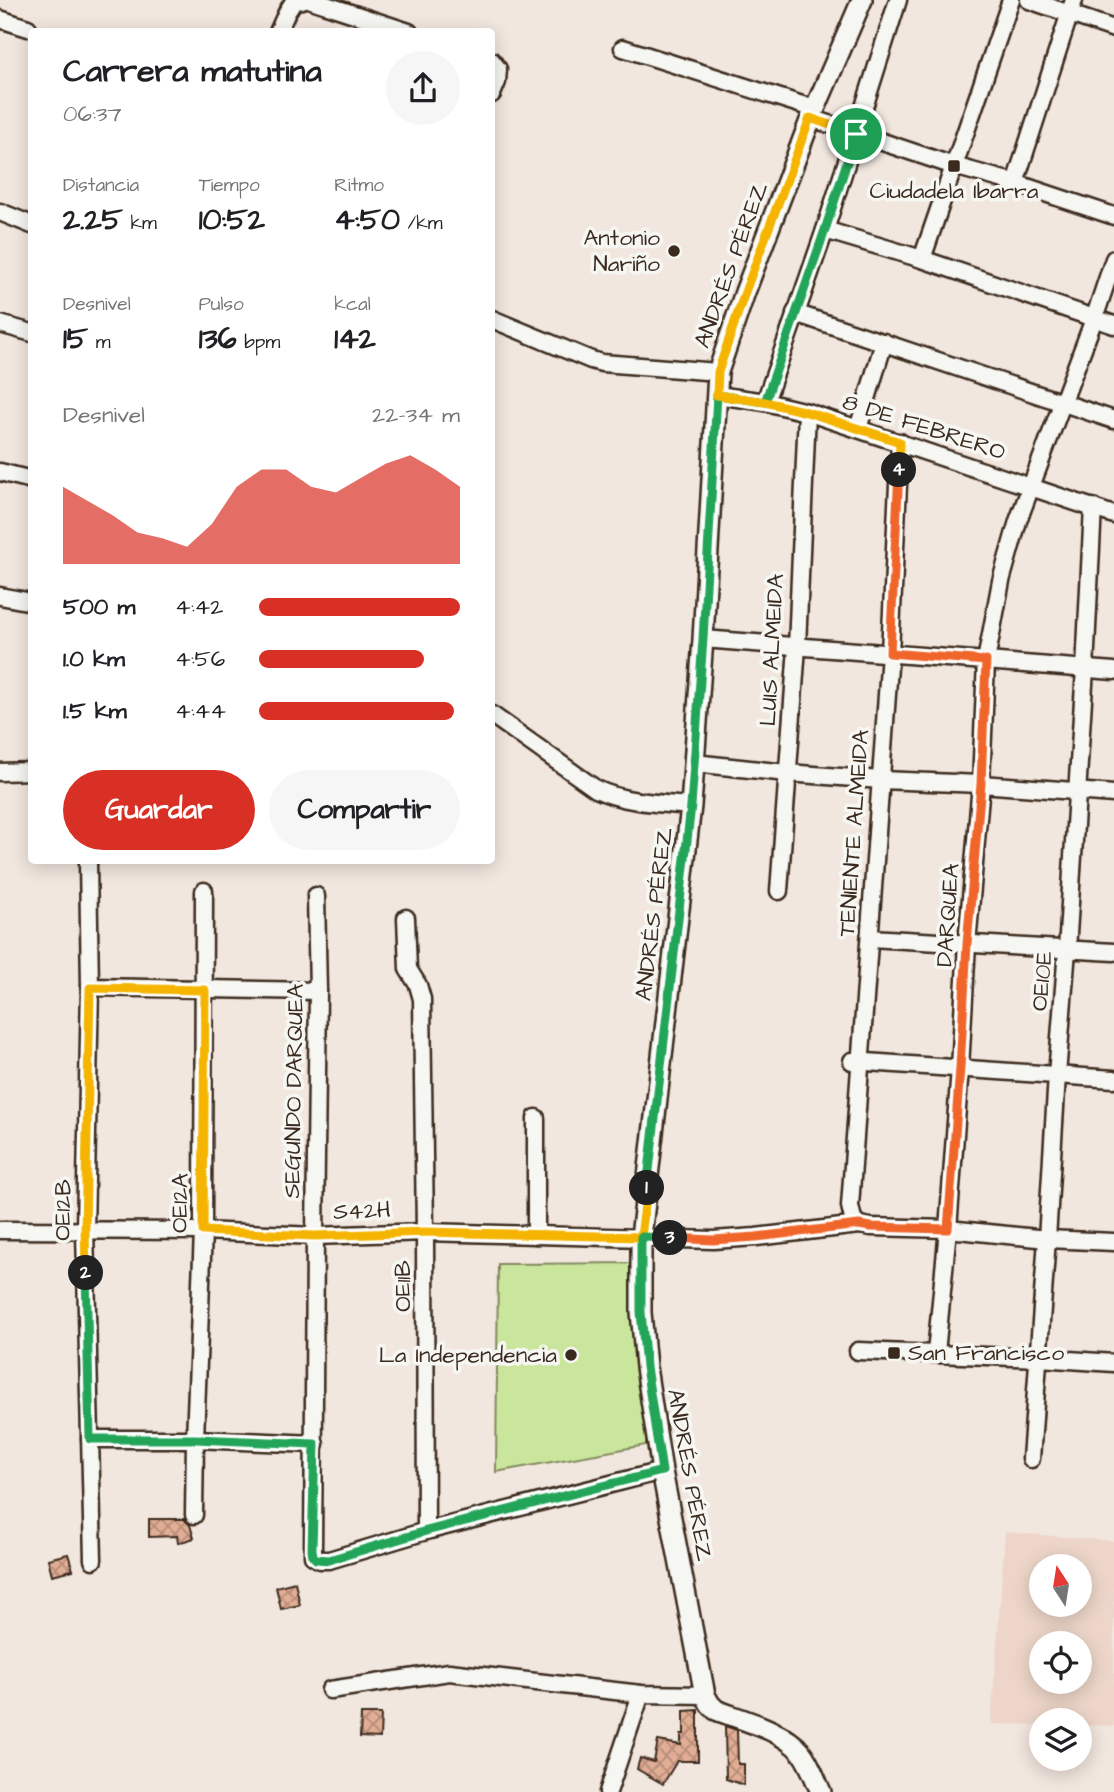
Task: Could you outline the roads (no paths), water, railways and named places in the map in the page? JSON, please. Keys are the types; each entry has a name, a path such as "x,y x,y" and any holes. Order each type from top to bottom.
{"street":[{"path":"280,28 294,1 302,0"},
{"path":"311,0 394,28"},
{"name":"ANDRÉS PÉREZ","path":"705,1695 662,1471 646,1367 641,1312 641,1237 691,806 718,372 745,292 813,113 862,0"},
{"path":"765,402 825,230 898,0"},
{"path":"922,259 1011,0"},
{"path":"1029,0 1072,7 1114,29"},
{"path":"1015,183 1072,7"},
{"path":"0,19 28,28"},
{"path":"623,48 813,113 856,134 1114,216"},
{"path":"495,65 498,69 495,88"},
{"path":"0,212 28,223"},
{"path":"825,230 922,259 1114,325"},
{"path":"1031,486 1114,259"},
{"path":"795,313 1114,420"},
{"path":"495,320 602,363 718,372"},
{"path":"0,324 28,332"},
{"path":"858,429 884,342"},
{"name":"8 DE FEBRERO","path":"717,395 807,412 1114,515"},
{"name":"LUIS ALMEIDA","path":"779,891 797,647 807,412"},
{"name":"TENIENTE ALMEIDA","path":"859,1225 853,1219 850,1206 857,1061 870,938 890,653 900,442"},
{"path":"0,472 28,479"},
{"name":"DARQUEA","path":"936,1353 948,1229 967,944 981,784 986,661 1000,581 1031,486"},
{"name":"OE10E","path":"1031,1459 1067,950 1093,507"},
{"path":"0,596 28,601"},
{"path":"703,639 1114,671"},
{"path":"495,717 596,789 611,796 691,806"},
{"path":"694,763 881,780 1114,794"},
{"path":"0,772 28,771"},
{"name":"OE12B","path":"88,864 90,988 85,1230 93,1560"},
{"name":"OE12A","path":"194,1516 203,1231 204,891"},
{"name":"SEGUNDO DARQUEA","path":"316,896 318,991 313,1556 316,1559 329,1560 426,1531 662,1471"},
{"name":"OE11B","path":"406,918 408,969 418,985 422,999 426,1531"},
{"path":"870,938 1114,952"},
{"path":"90,988 318,991"},
{"path":"857,1061 1114,1079"},
{"path":"536,1118 536,1235"},
{"name":"S42H","path":"0,1230 203,1231 315,1236 425,1232 713,1240 859,1225 1114,1242"},
{"path":"858,1351 1114,1363"},
{"path":"90,1439 195,1439 315,1444"},
{"path":"330,1690 449,1672 641,1694 705,1695 716,1710 765,1729 794,1746 807,1762 821,1792"},
{"path":"608,1792 641,1694"}],"place":[{"name":"Ciudadela Ibarra","path":"954,166"},
{"name":"Antonio Nariño","path":"674,251"},
{"name":"San Francisco","path":"894,1353"},
{"name":"La Independencia","path":"571,1355"}]}
